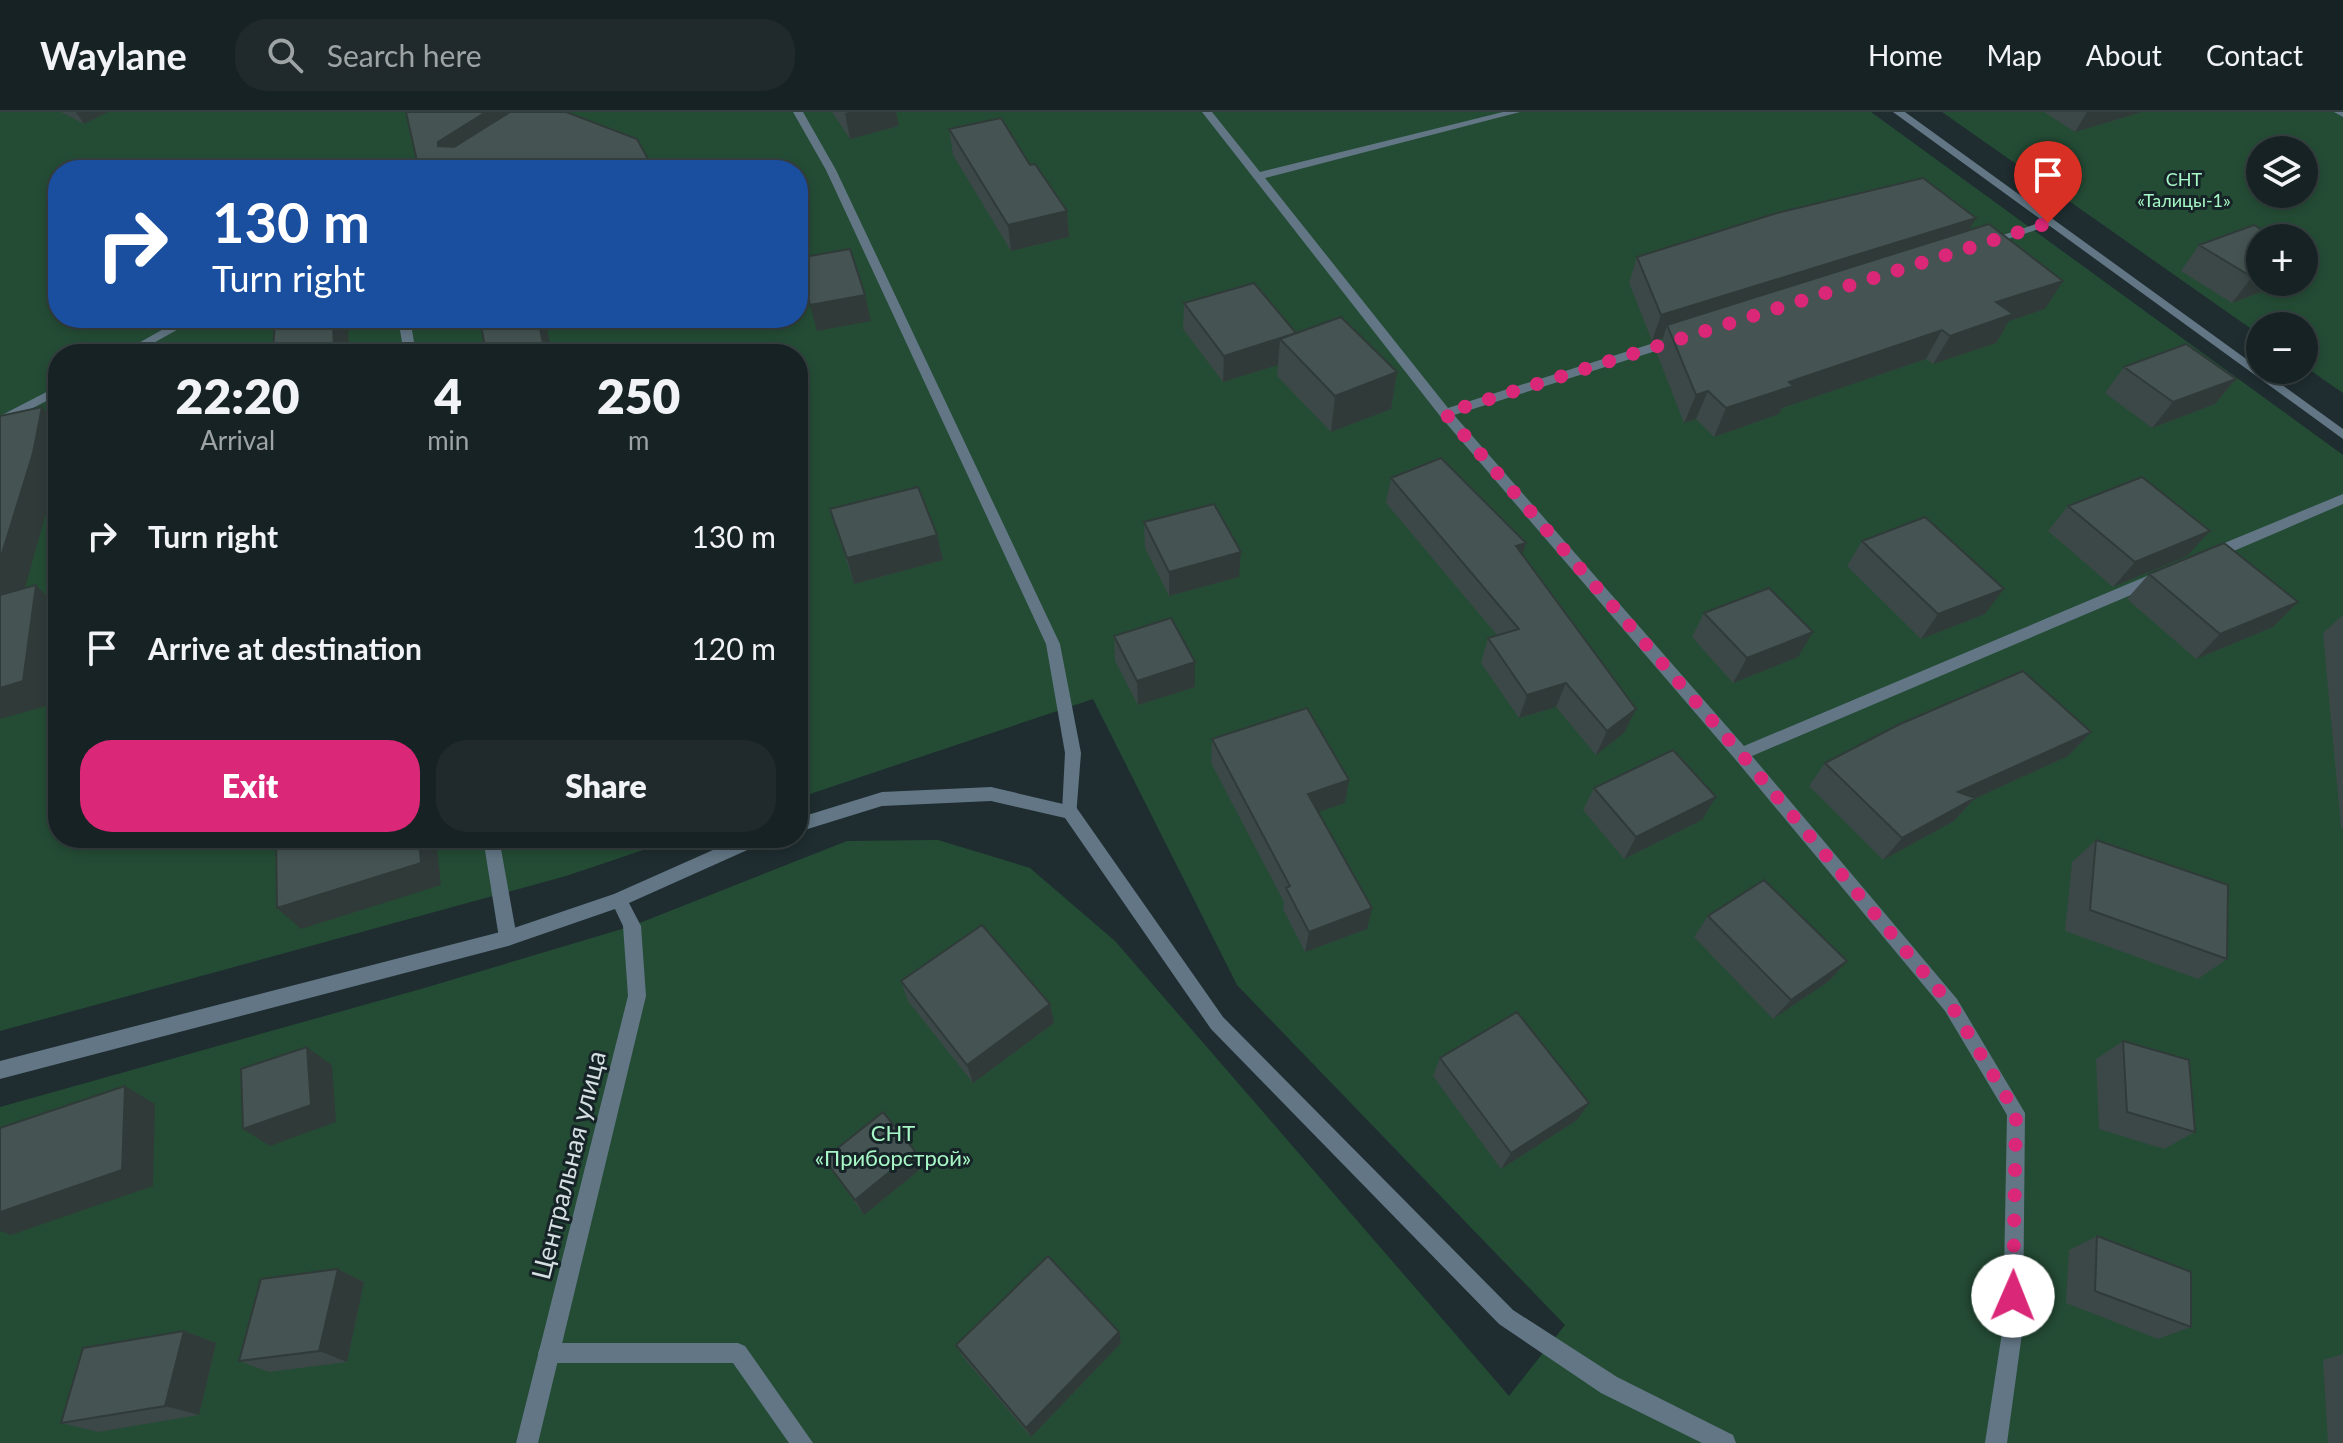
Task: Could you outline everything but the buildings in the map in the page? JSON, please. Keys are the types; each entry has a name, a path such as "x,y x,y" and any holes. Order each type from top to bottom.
{"street":[{"path":"798,112 831,170 1053,644 1073,753 1070,812 1217,1023 1506,1317 1609,1385 1725,1443"},
{"path":"1207,112 1445,413 1741,754 1951,1005 2016,1113 2013,1326 1996,1443"},
{"path":"1259,176 1515,112"},
{"path":"1898,112 2343,435"},
{"path":"1973,247 2048,223"},
{"path":"144,344 173,328"},
{"path":"1445,413 1686,337"},
{"path":"0,421 48,395"},
{"path":"2196,561 2343,499"},
{"path":"1741,754 2167,574"},
{"path":"808,822 882,799 991,794 1070,812"},
{"path":"493,848 508,938"},
{"path":"0,1070 508,938 619,900 735,848"},
{"name":"Центральная улица","path":"527,1443 637,996 632,926 619,900"},
{"path":"548,1353 738,1353 802,1443"}],"green space":[{"name":"СНТ «Приборстрой»","path":"0,112 1871,112 2343,455 2343,1443 0,1443 0,1107 421,989 632,926 847,841 938,840 1030,868 1115,941 1509,1396 1565,1325 1237,985 1093,699 808,795 808,344 48,344 48,848 649,848 566,876 0,1031"},
{"name":"СНТ «Талицы-1»","path":"1942,112 2343,112 2343,393 2318,376 2318,312 2246,312 2246,325"}],"route":[{"path":"2013,1296 2016,1113 1951,1005 1741,754 1445,413 2048,223"}]}
